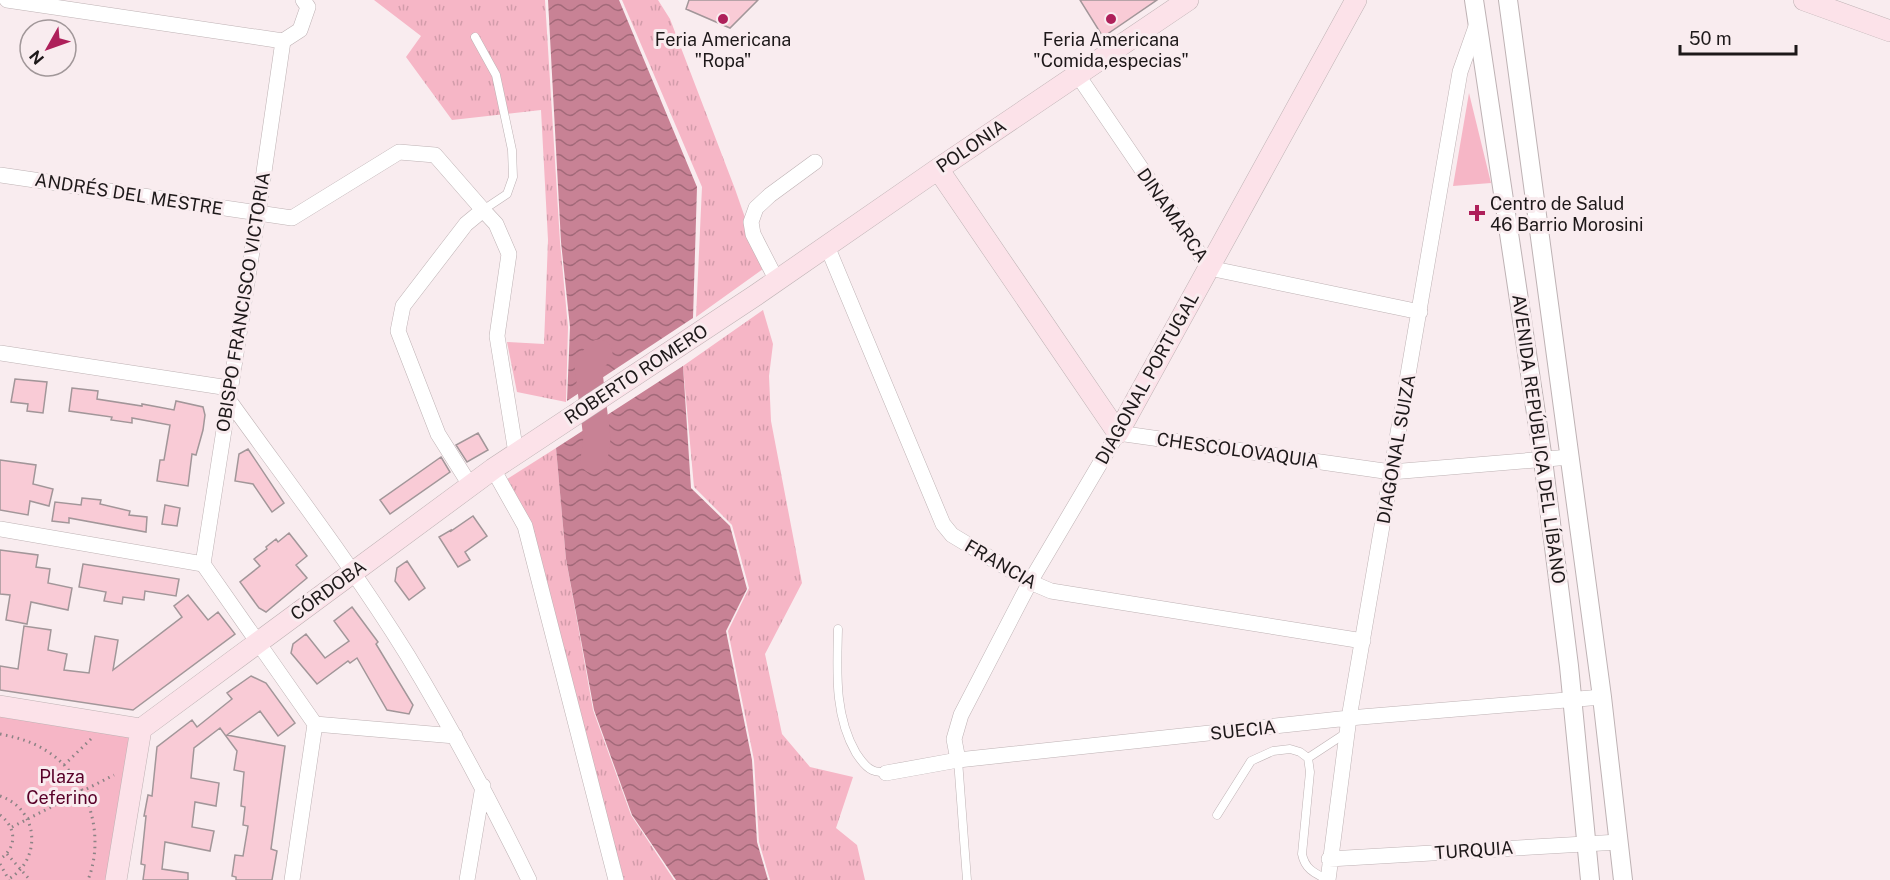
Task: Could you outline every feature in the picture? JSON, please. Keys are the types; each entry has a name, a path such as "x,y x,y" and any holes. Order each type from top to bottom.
{"main road":[{"name":"POLONIA","path":"756,295 1188,0"},
{"name":"DIAGONAL PORTUGAL","path":"1118,433 1356,0"},
{"path":"1804,0 1890,31"},
{"path":"1830,9 1849,0"},
{"path":"938,169 1118,433"},
{"name":"ROBERTO ROMERO","path":"516,453 756,295"},
{"name":"CÓRDOBA","path":"141,729 516,453"},
{"path":"0,706 141,729 116,880"}],"street":[{"path":"7,0 283,40 300,30 308,7 303,0"},
{"name":"AVENIDA REPÚBLICA DEL LÍBANO","path":"1474,0 1543,460 1590,880"},
{"name":"AVENIDA REPÚBLICA DEL LÍBANO","path":"1508,0 1602,697 1623,880"},
{"name":"DIAGONAL SUIZA","path":"1328,880 1348,725 1460,72 1478,21"},
{"name":"OBISPO FRANCISCO VICTORIA","path":"203,564 283,40"},
{"name":"DINAMARCA","path":"1077,74 1209,268 1420,312"},
{"name":"ANDRÉS DEL MESTRE","path":"0,175 292,218 399,152 435,155 483,210"},
{"path":"777,281 753,234 751,222 756,208 770,195 816,162"},
{"path":"470,485 438,434 398,331 403,306 466,224 483,210 496,225 509,254 497,336 516,453"},
{"name":"FRANCIA","path":"827,246 943,524 952,535 1030,582 1051,591 1363,641"},
{"path":"0,353 229,393 407,655 483,786 530,880"},
{"name":"CHESCOLOVAQUIA","path":"1118,433 1391,471 1570,457"},
{"name":"DIAGONAL PORTUGAL","path":"958,760 954,739 961,715 1030,582 1118,433"},
{"path":"493,469 525,526 616,880"},
{"path":"0,529 203,564 315,724 292,880"},
{"name":"SUECIA","path":"886,773 958,760 1348,725 1602,697"},
{"path":"315,724 455,736"},
{"path":"467,880 483,786"},
{"name":"TURQUIA","path":"1329,859 1618,842"}],"lane":[{"path":"475,37 496,75 512,150 513,177 507,194 483,210"},
{"path":"838,629 837,674 842,718 850,743 862,762 872,770 886,773"},
{"path":"1308,758 1348,725"},
{"path":"1217,815 1251,761 1273,751 1290,749 1300,752 1308,758 1310,772 1302,854 1304,864 1310,871 1328,880"},
{"path":"958,760 967,880"}],"path":[{"path":"0,734 18,737 42,747 64,765 83,791 93,820 95,845 92,870 88,880"},
{"path":"64,765 97,734"},
{"path":"12,827 114,775"},
{"path":"0,796 19,807 32,831 29,858 21,870 8,880 0,862 7,854 13,840 12,827 0,815"},
{"path":"7,854 30,880"}],"green space":[{"path":"374,0 545,0 560,242 568,327 566,402 517,392 507,342 544,344 548,240 541,110 452,120 406,57 421,36"},
{"path":"622,0 658,0 670,19 763,269 696,317 702,187"},
{"path":"1469,93 1491,183 1453,186"},
{"path":"763,310 773,344 769,376 771,421 802,583 765,654 782,734 810,767 853,777 836,828 857,845 865,880 770,880 759,842 754,760 728,631 749,588 732,525 694,487 683,366"},
{"path":"556,448 566,559 593,710 631,815 674,880 624,880 528,522 504,481"},
{"name":"Plaza Ceferino","path":"0,713 133,735 110,880 0,880"}],"water":[{"path":"548,0 619,0 697,187 693,318 567,401 570,327 561,242"},
{"path":"683,366 691,488 730,526 747,589 726,631 752,760 757,842 768,880 676,880 632,815 594,710 566,559 556,448"}],"building":[{"name":"Feria Americana \"Ropa\"","path":"689,0 758,0 730,28 686,9"},
{"name":"Feria Americana \"Comida,especias\"","path":"1080,0 1157,0 1103,37"},
{"path":"15,379 47,382 43,413 27,411 28,404 11,402"},
{"path":"72,388 98,391 97,399 142,406 142,404 174,410 176,401 203,407 205,415 203,430 196,455 192,454 188,486 157,481 160,460 164,460 170,425 132,418 132,423 111,420 112,417 69,411"},
{"path":"478,433 488,450 467,462 456,445"},
{"path":"248,449 284,503 272,512 253,484 235,481 239,454"},
{"path":"441,457 450,472 390,514 380,500"},
{"path":"0,460 36,465 33,484 53,489 49,506 30,501 28,515 0,510"},
{"path":"82,498 101,500 100,504 130,511 129,515 147,517 146,532 69,518 69,523 52,521 55,502 81,505"},
{"path":"165,505 180,508 177,526 162,524"},
{"path":"473,516 487,536 465,552 470,560 458,567 439,537"},
{"path":"289,533 307,556 296,565 307,578 266,612 259,608 240,582 260,566 254,559 267,549 266,547 276,539 278,542"},
{"path":"0,550 38,555 36,567 50,569 48,583 72,588 68,610 31,602 27,624 6,620 10,595 0,594"},
{"path":"407,561 425,588 409,600 395,581 397,568"},
{"path":"83,564 179,579 176,596 145,591 144,600 123,597 122,604 104,601 106,592 79,587"},
{"path":"188,595 208,620 218,612 235,634 133,710 0,690 0,666 18,669 24,626 51,630 48,650 67,654 64,670 89,673 95,636 118,640 113,670 182,617 174,606"},
{"path":"352,607 378,642 376,644 413,705 409,714 387,710 357,658 350,663 348,661 317,684 291,653 293,644 306,634 325,658 349,641 334,621"},
{"path":"251,676 266,683 295,723 278,736 260,711 227,735 285,746 271,849 277,851 272,880 236,880 236,877 232,876 235,855 243,856 248,826 243,825 245,807 241,806 244,772 234,770 237,751 220,728 194,748 191,778 219,783 216,806 195,802 192,827 214,831 210,851 165,842 162,869 188,873 188,880 143,880 145,865 141,864 146,816 144,816 148,795 152,796 157,747 192,720 197,727 232,699 227,693"}],"waterway":[{"path":"594,460 597,438 588,365 599,353"}],"place":[{"name":"Feria Americana \"Ropa\"","path":"723,19"},
{"name":"Feria Americana \"Comida,especias\"","path":"1111,19"},
{"name":"Centro de Salud 46 Barrio Morosini","path":"1477,213"}]}
